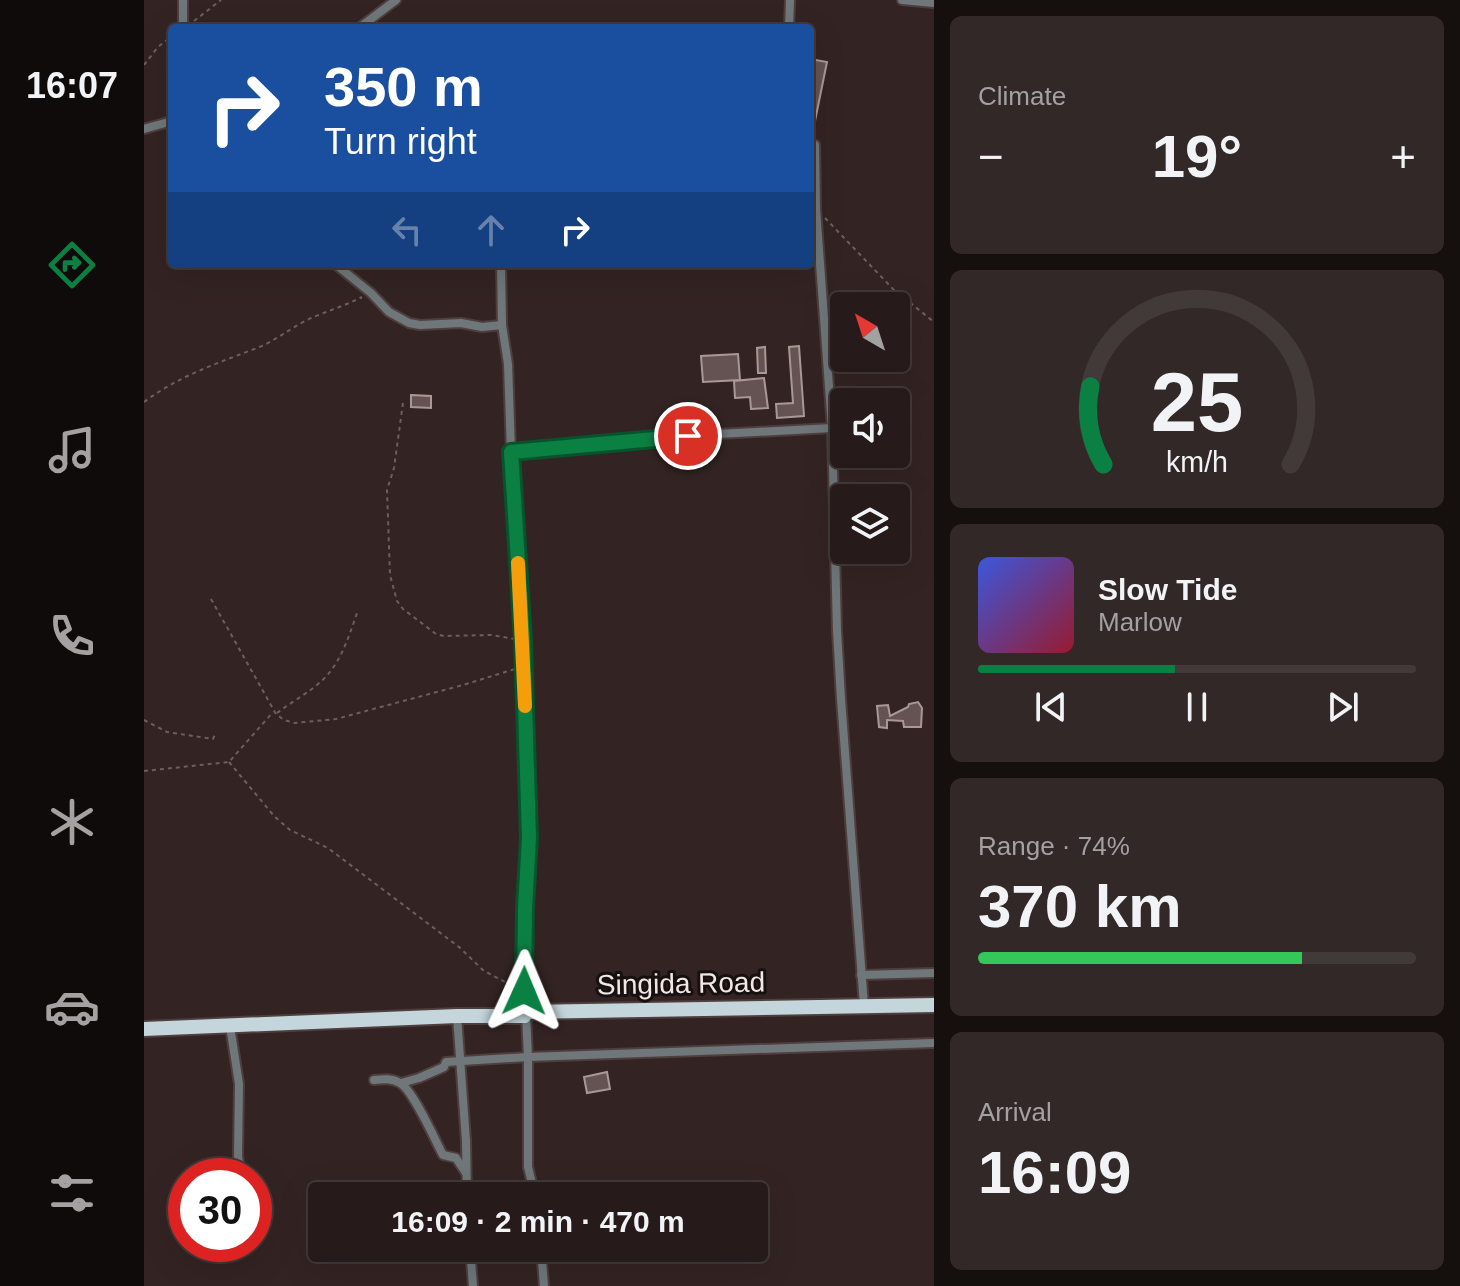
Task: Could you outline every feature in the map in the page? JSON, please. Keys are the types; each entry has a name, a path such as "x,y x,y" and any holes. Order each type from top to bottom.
{"highway":[{"name":"Singida Road","path":"144,1029 457,1016 934,1005"}],"street":[{"path":"183,0 183,24"},
{"path":"364,24 396,0"},
{"path":"789,24 790,0"},
{"path":"902,0 934,3"},
{"path":"144,129 168,122"},
{"path":"814,145 830,401"},
{"path":"340,268 389,312 409,323 461,323 482,327 502,325"},
{"path":"501,268 524,666 529,838 524,991 528,1057 528,1167 532,1182"},
{"path":"511,452 718,434 830,428"},
{"path":"833,468 837,631 864,1006"},
{"path":"861,975 934,973"},
{"path":"457,1016 467,1182"},
{"path":"230,1026 239,1084 238,1158"},
{"path":"374,1080 387,1079 401,1083 444,1067 446,1062 459,1061 934,1043"},
{"path":"401,1083 414,1100 443,1155 456,1158 467,1174"},
{"path":"471,1262 473,1286"},
{"path":"542,1262 544,1286"}],"path":[{"path":"194,21 221,0"},
{"path":"144,65 168,39"},
{"path":"816,209 893,289 934,322"},
{"path":"144,402 170,384 272,341 309,319 371,293"},
{"path":"403,403 396,457 387,490 390,575 397,601 436,634 492,635 523,640"},
{"path":"211,599 275,712 284,720 295,723 336,719 524,666"},
{"path":"144,771 229,762 275,712 320,683 346,644 357,613"},
{"path":"144,720 167,732 213,739 216,732"},
{"path":"229,762 274,816 290,830 328,848 459,947 484,971 524,991"}],"building":[{"path":"814,60 827,62 814,126"},
{"path":"799,346 804,416 777,418 776,404 793,403 789,347"},
{"path":"765,347 766,373 758,373 757,348"},
{"path":"738,354 740,380 703,382 701,356"},
{"path":"764,378 768,408 751,409 750,397 735,398 734,381"},
{"path":"411,395 431,396 431,408 411,407"},
{"path":"918,702 922,708 921,727 904,727 903,721 887,720 887,728 879,727 877,706 888,705 890,716"},
{"path":"607,1072 610,1089 587,1093 584,1077"}],"slow traffic":[{"path":"518,563 525,706"}],"route":[{"path":"524,991 529,838 523,640 511,452 688,436"}]}
